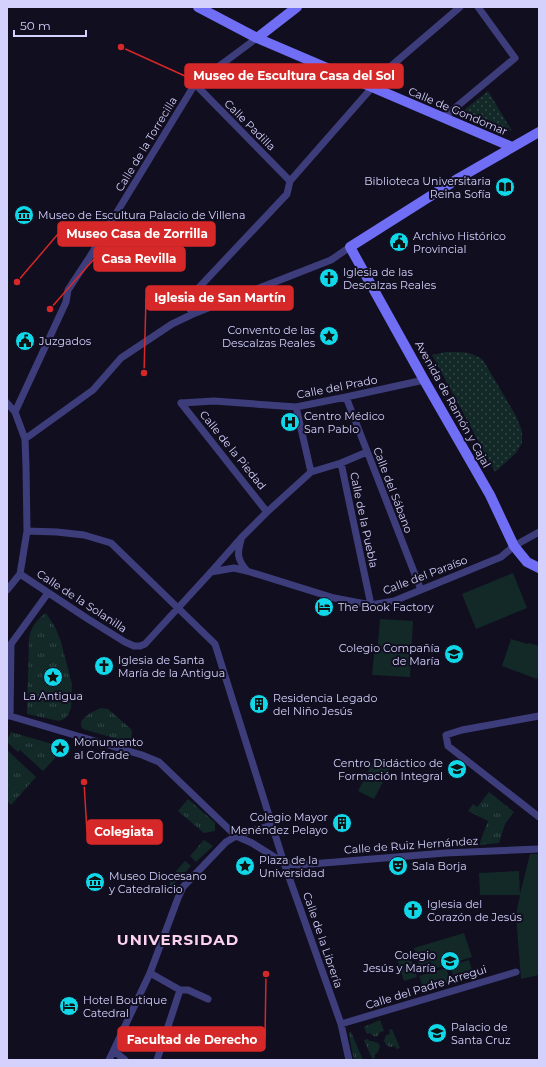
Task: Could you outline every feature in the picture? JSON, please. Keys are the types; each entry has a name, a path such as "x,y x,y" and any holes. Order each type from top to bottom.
{"street":[{"name":"Calle de Gondomar","path":"198,7 257,38 512,147"},
{"path":"257,38 297,7"},
{"path":"193,314 187,302 190,297 287,194 290,181 390,67 460,7"},
{"path":"443,118 515,58 478,7"},
{"name":"Calle de la Torrecilla","path":"15,412 66,302 68,290 195,84 257,38"},
{"name":"Calle Padilla","path":"195,84 290,181"},
{"path":"25,438 93,390 121,358 172,324 193,314 331,260 459,178 539,132"},
{"name":"Avenida de Ramón y Cajal","path":"350,247 490,495 514,546 527,562 539,568"},
{"name":"Calle del Prado","path":"181,403 214,401 296,407 424,380"},
{"name":"Calle del Sábano","path":"346,397 421,590"},
{"name":"Calle de la Piedad","path":"181,403 267,512"},
{"path":"7,404 15,412 25,438 27,531 20,574 7,590"},
{"path":"296,407 311,472"},
{"path":"178,608 241,538 311,472 341,463 367,452"},
{"name":"Calle de la Puebla","path":"341,463 371,605"},
{"path":"27,531 84,535 111,544 215,644 284,863"},
{"name":"Calle del Paraíso","path":"211,572 234,568 247,570 334,598 371,605 394,601 501,557 514,546 539,532"},
{"path":"241,538 238,551 239,559 247,570"},
{"name":"Calle de la Solanilla","path":"20,574 88,619 134,646 145,644 178,608"},
{"path":"48,593 11,644 8,716 142,755 159,762 236,836 252,843 284,863"},
{"path":"539,716 462,730 446,735 448,746 539,817"},
{"path":"109,1060 150,973 183,887 226,842 236,836 272,825"},
{"path":"264,851 278,846"},
{"name":"Calle de Ruiz Hernández","path":"284,863 299,864 446,853 539,849"},
{"name":"Calle de la Librería","path":"284,863 341,1024 349,1060"},
{"name":"Calle del Padre Arregui","path":"341,1024 516,972"},
{"path":"150,973 180,990 188,990 208,999"},
{"path":"157,1060 180,990"},
{"path":"114,1051 125,1060"}],"green space":[{"path":"488,91 512,131 463,111"},
{"path":"446,352 461,352 474,355 483,360 516,416 522,431 522,443 516,453 495,472 432,355"},
{"path":"513,573 527,608 476,629 462,594"},
{"path":"46,613 56,629 61,642 72,684 71,708 68,715 59,721 27,714 29,638 31,630 35,624"},
{"path":"380,619 413,621 410,677 372,675 374,654 377,654"},
{"path":"511,639 539,646 539,673 537,679 502,666"},
{"path":"101,708 108,709 131,729 131,743 83,729 81,722 83,719"},
{"path":"11,732 52,744 58,755 43,771 20,750 18,752 7,742"},
{"path":"7,750 36,777 11,805 7,801"},
{"path":"376,756 392,765 374,799 358,791"},
{"path":"489,792 514,812 505,824 499,843 479,845 488,821 468,811 473,804 477,807"},
{"path":"188,799 215,823 215,831 204,833 178,811"},
{"path":"204,840 213,846 196,862 190,856"},
{"path":"530,854 539,854 539,975 521,979 516,915 520,895 480,895 479,873 519,871 520,894"},
{"path":"185,861 191,866 170,888 170,878"},
{"path":"464,933 472,957 421,973 414,948"},
{"path":"409,952 417,977 404,981 396,956"},
{"path":"469,960 472,970 453,976 450,966"},
{"path":"446,968 451,982 424,990 419,976"},
{"path":"380,1020 384,1031 380,1032 378,1036 373,1036 370,1033 367,1034 364,1027"},
{"path":"392,1029 400,1048 396,1049 395,1046 392,1047 386,1045 384,1041 386,1035 390,1034 389,1030"},
{"path":"349,1032 351,1032 363,1060 354,1060"},
{"path":"368,1039 369,1041 378,1043 380,1046 378,1052 374,1055 375,1058 372,1059 364,1040"}],"place":[{"name":"Museo de Escultura Casa del Sol","path":"121,47"},
{"name":"Biblioteca Universitaria Reina Sofía","path":"505,187"},
{"name":"Museo de Escultura Palacio de Villena","path":"24,215"},
{"name":"Archivo Histórico Provincial","path":"399,242"},
{"name":"Iglesia de las Descalzas Reales","path":"329,278"},
{"name":"Museo Casa de Zorrilla","path":"17,282"},
{"name":"Casa Revilla","path":"50,309"},
{"name":"Convento de las Descalzas Reales","path":"329,336"},
{"name":"Juzgados","path":"25,341"},
{"name":"Iglesia de San Martín","path":"144,373"},
{"name":"Centro Médico San Pablo","path":"290,422"},
{"name":"The Book Factory","path":"324,607"},
{"name":"Colegio Compañía de María","path":"454,654"},
{"name":"Iglesia de Santa María de la Antigua","path":"104,666"},
{"name":"La Antigua","path":"53,677"},
{"name":"Residencia Legado del Niño Jesús","path":"259,704"},
{"name":"Monumento al Cofrade","path":"60,748"},
{"name":"Centro Didáctico de Formación Integral","path":"457,769"},
{"name":"Colegiata","path":"84,782"},
{"name":"Colegio Mayor Menéndez Pelayo","path":"342,823"},
{"name":"Plaza de la Universidad","path":"245,866"},
{"name":"Sala Borja","path":"398,866"},
{"name":"Museo Diocesano y Catedralicio","path":"95,882"},
{"name":"Iglesia del Corazón de Jesús","path":"413,910"},
{"name":"Colegio Jesús y María","path":"450,961"},
{"name":"Facultad de Derecho","path":"266,974"},
{"name":"Hotel Boutique Catedral","path":"69,1006"},
{"name":"Palacio de Santa Cruz","path":"437,1033"}],"district":[{"name":"UNIVERSIDAD","path":"178,940"}]}
